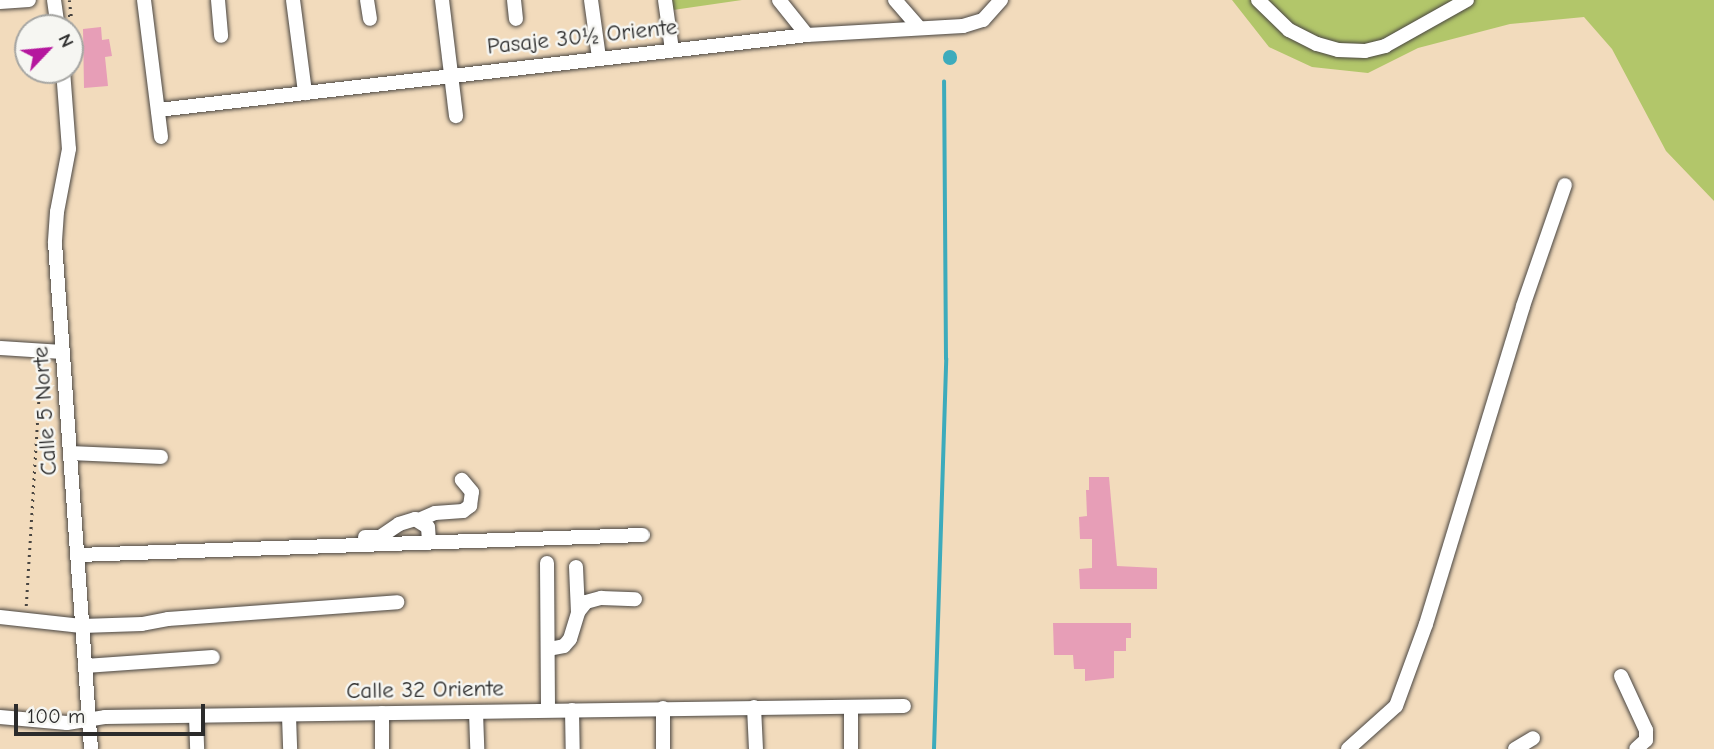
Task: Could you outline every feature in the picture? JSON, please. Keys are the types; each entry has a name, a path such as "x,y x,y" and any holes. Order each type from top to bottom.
{"street":[{"path":"0,2 29,0"},
{"path":"144,0 161,137"},
{"path":"218,0 222,36"},
{"path":"293,0 305,93"},
{"path":"368,0 370,19"},
{"path":"442,0 456,116"},
{"path":"514,0 516,19"},
{"path":"591,0 599,58"},
{"path":"665,0 672,50"},
{"path":"779,0 807,35"},
{"path":"895,0 919,27"},
{"name":"Pasaje 30½ Oriente","path":"158,110 807,35 973,24 983,20 1002,0"},
{"path":"1258,0 1289,30 1317,44 1338,50 1365,51 1385,46 1467,0"},
{"name":"Calle 5 Norte","path":"65,84 69,149 55,233 91,749"},
{"path":"1349,749 1396,706 1426,624 1523,306 1565,185"},
{"path":"0,348 63,352"},
{"path":"71,453 161,457"},
{"path":"247,549 257,540 380,537 399,524 435,513 463,511 470,506 472,492 462,480"},
{"path":"419,520 428,527 429,542"},
{"path":"78,555 643,534"},
{"path":"547,564 548,710"},
{"path":"549,649 564,646 570,639 578,612 576,567"},
{"path":"578,612 586,602 601,598 635,599"},
{"path":"0,617 82,626 142,624 168,619 397,602"},
{"path":"85,666 213,657"},
{"path":"1621,676 1646,730 1646,740 1636,749"},
{"name":"Calle 32 Oriente","path":"0,717 67,723 105,717 904,706"},
{"path":"754,707 756,749"},
{"path":"851,707 852,749"},
{"path":"663,708 663,749"},
{"path":"572,710 573,749"},
{"path":"476,712 477,749"},
{"path":"382,713 382,749"},
{"path":"196,716 197,749"},
{"path":"289,716 290,749"},
{"path":"1515,749 1533,738"}],"path":[{"path":"24,620 41,351"}],"green space":[{"path":"671,0 742,0 673,10"},
{"path":"1232,0 1714,0 1714,201 1666,151 1612,49 1584,17 1510,24 1418,48 1368,73 1312,67 1269,47"}],"building":[{"path":"101,27 102,40 109,39 112,56 105,57 108,86 84,88 84,29"},
{"path":"1089,477 1109,477 1117,566 1157,568 1157,589 1080,589 1079,569 1092,568 1092,539 1080,539 1079,517 1087,516 1086,490 1089,490"},
{"path":"1053,623 1131,623 1131,638 1126,638 1126,651 1114,651 1114,678 1085,681 1085,669 1074,669 1073,655 1054,655"}],"waterway":[{"path":"934,749 946,359 944,82"}]}
